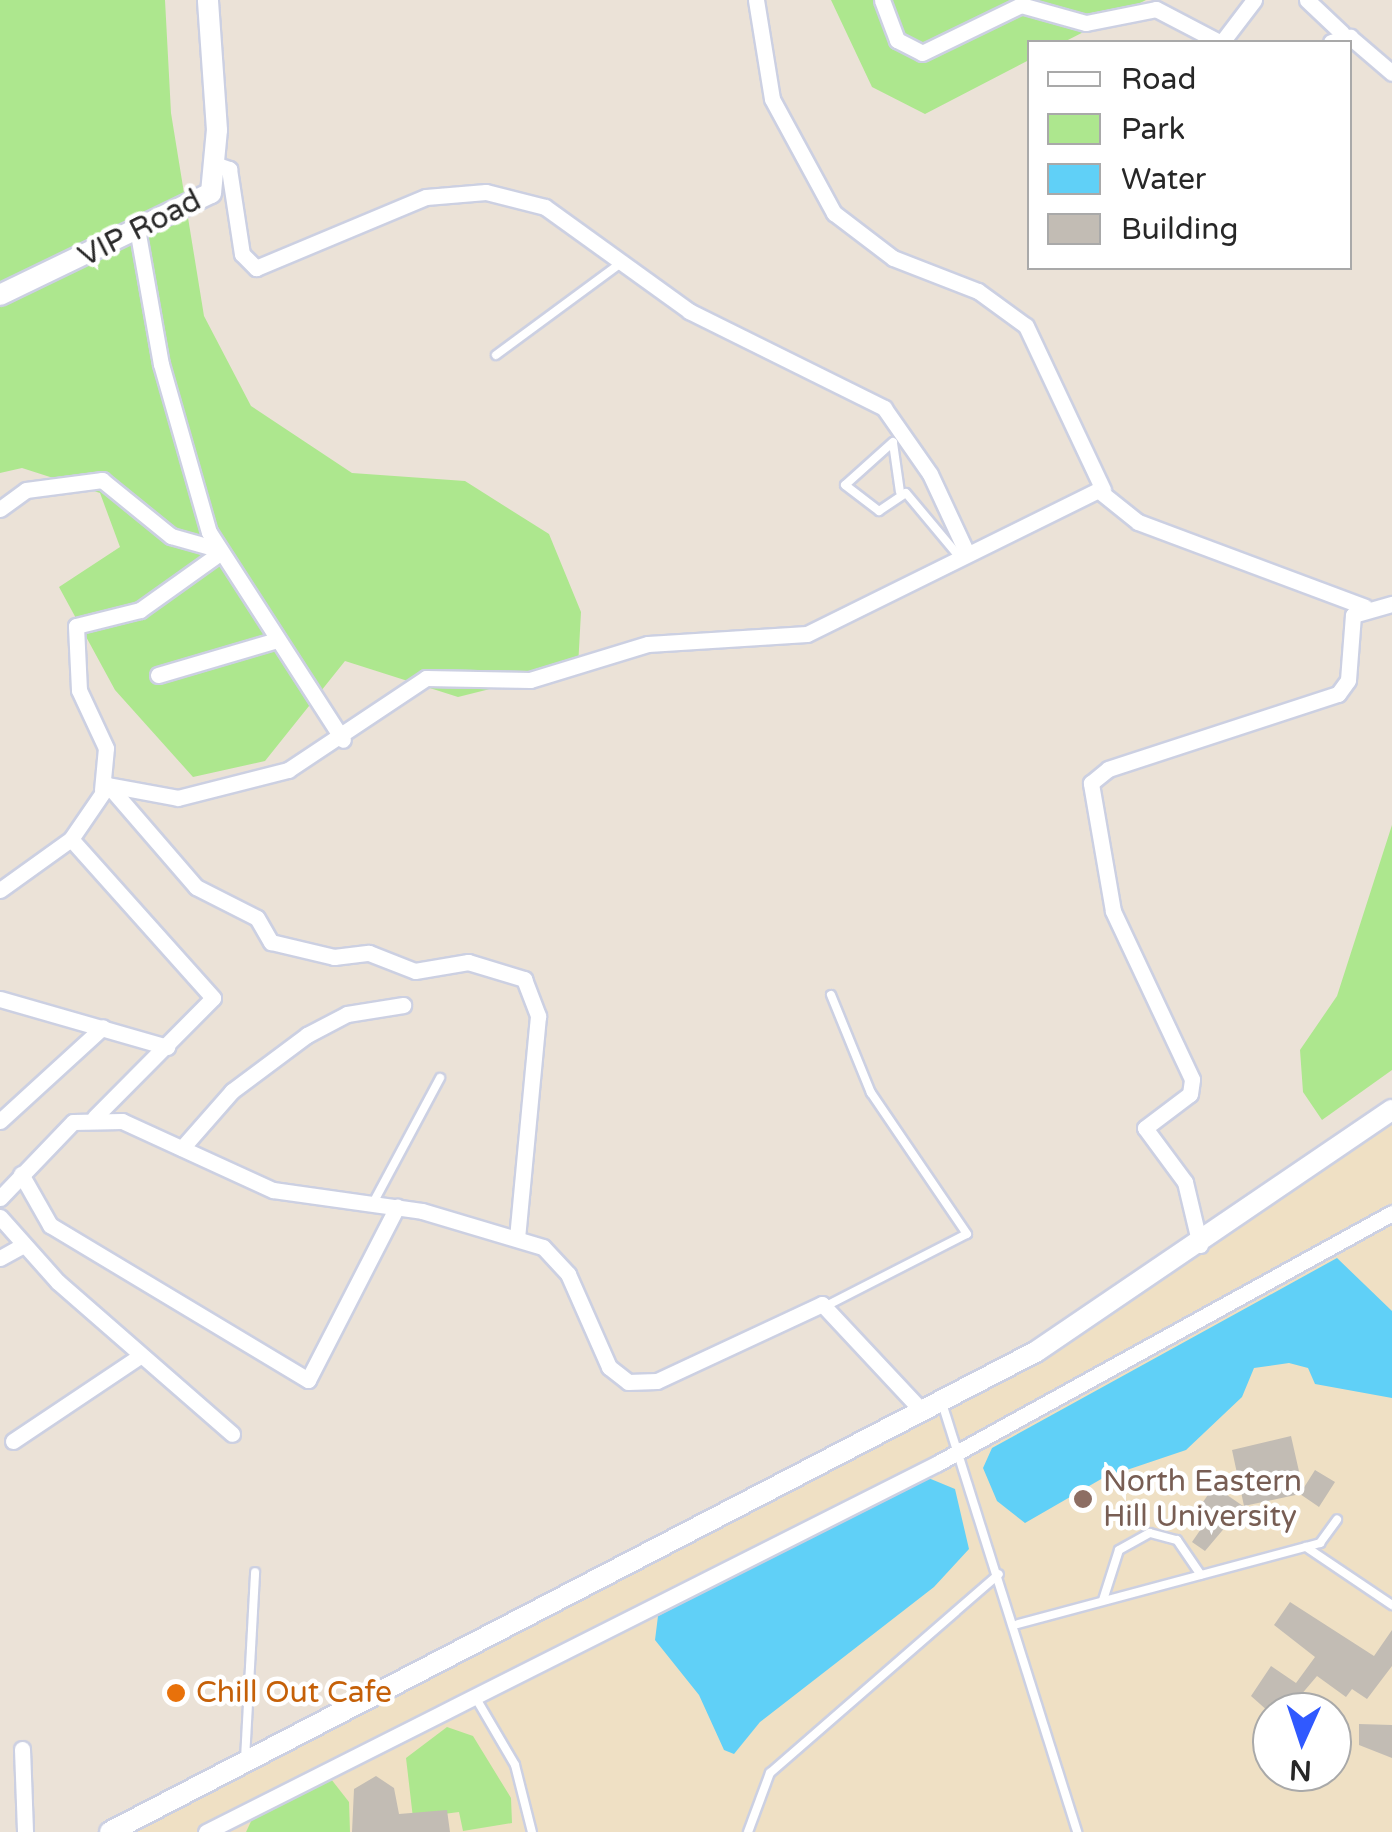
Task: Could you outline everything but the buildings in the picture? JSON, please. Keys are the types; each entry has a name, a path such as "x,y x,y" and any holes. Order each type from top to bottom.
{"street":[{"name":"VIP Road","path":"0,295 203,203 217,165 208,0"},
{"path":"756,0 772,99 834,213 893,258 978,292 1026,326 1103,490 1138,522 1366,607"},
{"path":"882,0 897,40 922,53 1021,5 1086,23 1156,8 1216,40"},
{"path":"1222,40 1254,0"},
{"path":"1307,0 1337,38"},
{"path":"1352,48 1392,73"},
{"path":"217,165 228,169 242,254 256,268 398,206 486,192 545,208 618,265 754,347 848,384 899,426 961,552"},
{"path":"138,234 161,364 219,551 343,740"},
{"path":"0,509 26,490 102,480 171,536 219,551"},
{"path":"104,787 192,796 288,770 343,740 426,678 530,680 648,644 807,634 961,552 1103,490"},
{"path":"0,890 71,838 104,787 106,748 79,690 76,626 140,610 219,551"},
{"path":"1200,1245 1185,1182 1145,1128 1190,1094 1192,1079 1113,911 1091,783 1108,769 1338,694 1348,680 1353,615 1366,607 1392,604"},
{"path":"158,674 277,640"},
{"path":"104,787 196,887 257,918 271,942 334,957 370,953 415,971 478,964 524,979 538,1016 517,1237"},
{"path":"0,1198 56,1133 95,1117 212,1004 212,993 71,838"},
{"path":"0,998 167,1047"},
{"path":"182,1148 232,1091 307,1036 348,1014 403,1005"},
{"path":"0,1121 104,1027"},
{"path":"110,1832 244,1768 932,1407 1200,1245 1392,1110"},
{"path":"95,1117 182,1148 273,1190 397,1207 517,1237 562,1264 609,1367 628,1382 657,1381 826,1306 932,1407"},
{"path":"21,1174 50,1225 308,1380 397,1207"},
{"path":"206,1832 960,1451 1392,1213"},
{"path":"0,1217 22,1246 140,1356 232,1434"},
{"path":"0,1258 22,1246"},
{"path":"13,1441 140,1356"},
{"path":"22,1749 25,1832"}],"lane":[{"path":"496,355 618,265"},
{"path":"899,426 893,442 900,492 961,552"},
{"path":"893,442 844,482 878,511 900,492"},
{"path":"826,1306 967,1234 871,1093 832,995"},
{"path":"373,1203 440,1078"},
{"path":"932,1407 960,1451 1018,1624 1077,1832"},
{"path":"1018,1624 1306,1547 1337,1520"},
{"path":"1103,1600 1119,1550 1150,1533 1178,1540 1201,1575"},
{"path":"1306,1547 1392,1605"},
{"path":"244,1768 255,1572"},
{"path":"748,1832 770,1773 1000,1574"},
{"path":"474,1695 516,1765 531,1832"}],"shaded area":[{"name":"North Eastern Hill University","path":"1392,1124 1392,1832 128,1832 1065,1342"}],"green space":[{"path":"0,0 165,0 171,113 204,316 251,406 352,473 465,481 549,534 581,612 578,667 458,697 345,661 265,761 193,777 115,690 59,587 120,547 100,493 22,468 0,473"},
{"path":"831,0 1146,0 1068,40 1027,40 1027,61 925,114 872,87"},
{"path":"1392,825 1392,1070 1322,1120 1303,1092 1300,1050 1337,996"},
{"path":"447,1727 473,1736 511,1798 512,1823 463,1831 459,1812 413,1818 406,1758"},
{"path":"331,1779 349,1802 350,1832 246,1832 254,1815"}],"water":[{"path":"1337,1258 1392,1311 1392,1398 1315,1384 1308,1368 1289,1363 1254,1368 1242,1397 1186,1450 1103,1478 1025,1523 997,1501 983,1468 992,1448"},
{"path":"926,1477 955,1489 969,1549 934,1587 760,1722 734,1754 724,1750 699,1695 655,1640 658,1616"}],"place":[{"name":"North Eastern Hill University","path":"1083,1499"},
{"name":"Chill Out Cafe","path":"176,1693"}]}
